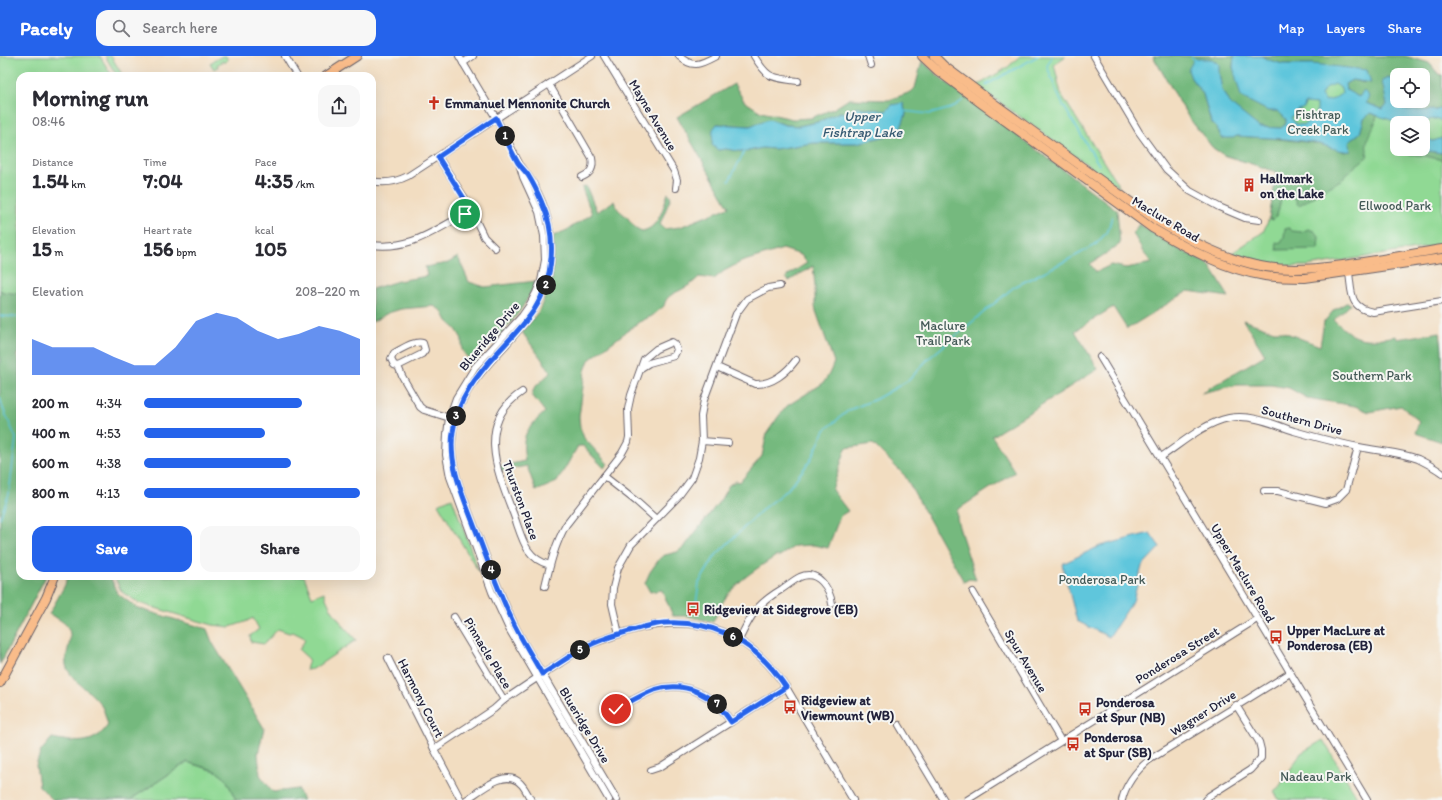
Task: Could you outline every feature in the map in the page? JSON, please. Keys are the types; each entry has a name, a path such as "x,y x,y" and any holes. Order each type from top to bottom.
{"main road":[{"path":"332,72 357,56"},
{"name":"Maclure Road","path":"922,56 938,71 1152,228 1178,243 1220,262 1244,271 1264,276 1305,278 1348,273 1442,258"},
{"name":"Maclure Road","path":"934,56 944,66 995,104 1157,221 1205,247 1246,263 1289,270 1321,268 1442,249"},
{"path":"1348,273 1354,268 1378,264 1386,258"},
{"path":"0,684 46,598 53,580"}],"street":[{"path":"285,56 295,72"},
{"name":"Blueridge Drive","path":"459,56 496,118 519,163 523,177 539,212 544,236 545,260 536,293 522,316 475,367 465,381 456,398 452,419 447,434 446,455 450,477 492,592 509,629 617,800"},
{"path":"463,63 473,56"},
{"path":"376,181 389,183 398,181 408,176 592,56"},
{"name":"Mayne Avenue","path":"604,56 674,171 677,180 676,188"},
{"path":"679,56 689,64 698,64 704,63 716,56"},
{"path":"754,56 764,72 768,75 798,81"},
{"path":"868,56 872,65"},
{"path":"1094,56 1139,132 1166,169 1190,191 1219,207 1245,218 1259,220"},
{"path":"549,84 592,158 592,170 587,175 582,177"},
{"path":"438,157 472,211 484,237 495,248"},
{"path":"376,245 396,245 415,241 472,211"},
{"path":"1348,273 1352,297 1357,306 1363,310 1373,312 1442,301"},
{"path":"619,634 612,604 613,588 618,568 629,549 678,497 692,478 699,458 702,441 701,416 704,400 732,322 741,306 747,299 758,293 768,288 780,286"},
{"path":"398,366 422,354 424,350 423,344 419,342 415,343 394,353 391,359 394,364 398,366 402,376 420,407 424,410 452,419"},
{"name":"Thurston Place","path":"545,586 550,565 560,536 566,525 622,453 628,442 628,409 635,383 644,359 656,349 669,342 675,344 677,350 674,356 649,363 641,368"},
{"name":"Upper Maclure Road","path":"1100,357 1367,800"},
{"path":"717,367 756,384 762,384 769,382 788,370 796,360"},
{"name":"Thurston Place","path":"522,392 512,398 499,417 495,428 493,452 500,481 526,547 536,559 550,565"},
{"name":"Southern Drive","path":"1161,457 1215,422 1230,418 1246,418 1261,420 1294,431 1358,447 1410,457 1420,460 1442,473"},
{"path":"702,441 728,443"},
{"path":"1264,491 1278,491 1326,503 1337,499 1346,490 1358,447"},
{"path":"604,476 656,519"},
{"path":"739,640 755,611 766,599 799,577 806,575 818,577 830,594 832,604"},
{"name":"Spur Avenue","path":"973,592 1061,741"},
{"name":"Pinnacle Place","path":"454,617 504,700"},
{"name":"Ponderosa Street","path":"967,800 1257,618"},
{"path":"434,749 494,709 504,700 585,647 619,634 647,626 664,623 686,623 724,632 739,640 765,660 786,687 853,800"},
{"name":"Harmony Court","path":"388,658 461,800"},
{"name":"Wagner Drive","path":"1122,800 1125,790 1134,775 1149,760 1290,672"},
{"name":"Blueridge Drive","path":"540,676 609,800"},
{"path":"616,709 654,690 674,687 702,693 714,700 731,722"},
{"path":"651,770 660,767 786,687"},
{"path":"1205,800 1250,770 1260,758 1261,750 1259,742 1236,705"},
{"path":"899,725 944,800"},
{"path":"466,800 500,779 506,777 514,778 521,784 531,800"}],"green space":[{"path":"0,56 100,56 110,72 16,72 16,580 44,580 0,664 0,294 3,292 0,290"},
{"path":"105,56 111,56 121,72 115,72"},
{"path":"222,56 226,56 228,60 224,63 223,61 214,69 210,63"},
{"path":"1020,56 1066,56 1054,64 1061,94 1120,188 977,86 1008,67"},
{"name":"Fishtrap Creek Park","path":"1153,56 1405,56 1429,63 1439,75 1442,75 1442,245 1307,266 1268,264 1232,253 1263,232 1269,219 1277,172 1224,155 1213,148 1189,118"},
{"path":"1153,56 1234,56 1233,67 1237,78 1268,111 1278,111 1286,119 1286,124 1281,128 1259,127 1229,103 1222,90 1219,73 1212,59 1195,59 1191,78 1203,94 1211,122 1216,127 1222,138 1237,136 1269,138 1314,143 1336,148 1344,152 1351,151 1349,141 1360,133 1364,119 1370,113 1377,115 1368,139 1368,156 1353,168 1344,178 1301,204 1298,205 1292,191 1282,195 1277,216 1273,220 1269,219 1277,172 1224,155 1213,148 1189,118"},
{"path":"1261,56 1405,56 1429,63 1439,75 1442,75 1442,107 1438,110 1409,111 1401,108 1430,108 1430,68 1390,68 1390,78 1387,77 1387,105 1382,109 1366,103 1365,92 1359,97 1346,90 1345,84 1352,80 1365,83 1313,64 1283,64"},
{"name":"Maclure Trail Park","path":"922,61 942,79 1117,210 1120,244 1090,264 1096,272 1111,265 1126,268 1152,263 1143,252 1133,233 1139,224 1176,248 1208,263 1229,297 1188,291 1127,329 1113,307 1075,331 1098,369 992,436 1015,472 957,510 959,527 976,580 969,579 964,582 905,476 873,444 846,448 832,490 848,511 840,516 828,548 813,545 795,546 778,557 776,556 749,574 731,591 722,603 713,622 687,616 673,616 662,590 650,592 645,583 650,572 660,558 677,552 685,546 721,499 729,485 736,481 740,482 762,456 767,433 787,406 822,384 828,377 832,368 834,362 815,306 813,266 789,281 786,278 788,275 807,263 801,255 783,249 741,262 724,271 714,279 699,277 689,285 669,296 664,306 652,316 639,322 589,360 585,371 579,417 580,427 584,438 608,464 604,468 583,446 578,446 557,482 536,491 527,466 498,471 496,467 525,461 524,444 526,433 533,423 545,412 532,395 534,388 551,372 522,332 539,311 551,283 553,236 567,230 592,214 582,188 586,186 597,212 614,201 618,209 632,224 642,231 653,226 656,222 660,216 668,193 671,197 660,224 664,229 680,227 729,207 677,117 734,84 744,101 761,112 793,119 811,118 835,108 849,99 889,100 911,92 915,88","holes":["903,104 906,114 899,133 857,143 813,143 775,149 762,148 744,152 726,149 718,150 717,124 750,126 769,119 785,125 799,126 818,122 840,112 850,114 857,107 886,111 892,105"]},
{"path":"1430,151 1442,153 1442,160 1426,156 1430,156"},
{"path":"1289,228 1292,231 1302,232 1308,229 1314,231 1319,236 1318,249 1277,250 1276,243 1281,242 1284,237 1285,229"},
{"path":"458,257 469,282 485,287 536,281 525,304 510,324 474,361 466,356 462,350 462,339 456,329 447,321 442,311 434,306 401,309 388,313 376,320 376,288 398,281 427,276 425,267 448,263"},
{"path":"0,290 16,294 16,580 44,580 0,664"},
{"name":"Southern Park","path":"1348,302 1350,305 1334,320 1349,333 1362,338 1377,339 1396,336 1397,339 1440,332 1442,350 1442,442 1415,433 1419,421 1401,406 1369,412 1355,406 1307,398 1289,388 1271,385 1237,385 1201,393 1265,355 1243,320 1274,331 1281,331 1320,346 1324,322 1334,310"},
{"path":"452,498 479,572 438,504"},
{"path":"66,580 112,580 117,593 137,608 207,629 212,642 264,728 258,754 260,775 273,792 298,789 303,800 236,800 226,779 216,771 187,762 130,800 53,800 39,786 36,765 41,751 52,738 68,741 89,740 96,737 108,725 104,711 99,702 77,682 68,671 66,659 70,636 68,627 65,623 49,614 65,585"},
{"path":"116,580 306,580 312,597 324,592 333,612 356,640 313,669 306,670 309,659 299,650 305,640 303,637 293,632 289,633 278,629 264,644 251,642 250,636 259,629 253,618 230,627 213,625 139,603 122,592"},
{"name":"Nadeau Park","path":"1323,740 1359,800 1279,800 1274,791 1279,787 1301,753"},
{"path":"187,762 216,771 226,779 236,800 130,800"}],"water":[{"path":"1234,56 1261,56 1283,64 1313,64 1367,70 1371,83 1352,80 1345,84 1346,90 1359,97 1364,91 1369,96 1366,103 1382,109 1387,105 1382,81 1387,77 1390,78 1390,108 1401,108 1409,111 1437,110 1442,107 1442,121 1437,119 1430,120 1430,116 1390,116 1390,120 1370,113 1364,119 1360,133 1349,141 1351,151 1339,150 1315,143 1296,140 1237,136 1233,138 1222,138 1216,127 1211,122 1203,94 1191,78 1188,70 1194,59 1212,59 1219,64 1222,90 1229,103 1259,127 1281,128 1286,124 1286,119 1278,111 1268,111 1241,97 1233,67","holes":["1335,84 1341,88 1342,93 1334,99 1325,101 1321,95 1325,88","1305,103 1317,104 1317,113 1304,125 1296,124 1291,118 1296,111 1304,108"]},
{"name":"Upper Fishtrap Lake","path":"903,103 906,114 899,133 857,143 813,143 775,149 762,148 744,152 726,149 718,150 712,145 713,129 717,124 750,126 769,119 785,125 799,126 818,122 840,112 850,114 857,107 886,111 892,105"},
{"path":"1442,138 1442,153 1430,151 1430,140 1433,141"},
{"path":"1150,533 1160,547 1142,566 1133,601 1109,637 1077,621 1062,564 1100,546"}],"waterway":[{"path":"986,85 1038,56"},
{"path":"1052,56 1047,66 1056,90 1063,105 1099,165"},
{"path":"1191,57 1196,60"},
{"path":"903,111 930,114 952,108 963,100"},
{"path":"729,181 744,152"},
{"path":"696,604 699,583 716,555 766,506 788,489 810,461 825,430 849,410 876,399 909,380 928,359 1014,287 1096,244 1108,231 1112,216"},
{"path":"0,316 16,317"},
{"path":"0,397 2,406 16,438 9,494 0,518"}],"place":[{"name":"Emmanuel Mennonite Church","path":"434,103"},
{"name":"Hallmark on the Lake","path":"1249,185"},
{"name":"Ridgeview at Sidegrove (EB)","path":"693,609"},
{"name":"Upper MacLure at Ponderosa (EB)","path":"1276,637"},
{"name":"Ridgeview at Viewmount (WB)","path":"790,707"},
{"name":"Ponderosa at Spur (NB)","path":"1085,709"},
{"name":"Ponderosa at Spur (SB)","path":"1073,744"}],"route":[{"path":"465,214 472,211 438,157 496,118 519,163 528,175 546,212 551,235 551,260 547,281 535,309 519,330 481,371 462,401 455,420 452,451 454,468 462,494 499,591 515,626 542,674 585,647 619,634 664,623 686,623 724,632 739,640 765,660 786,687 731,722 714,700 702,693 674,687 654,690 616,709"}],"park label":[{"name":"Ellwood Park","path":"1395,205"},
{"name":"Ponderosa Park","path":"1102,579"}]}
